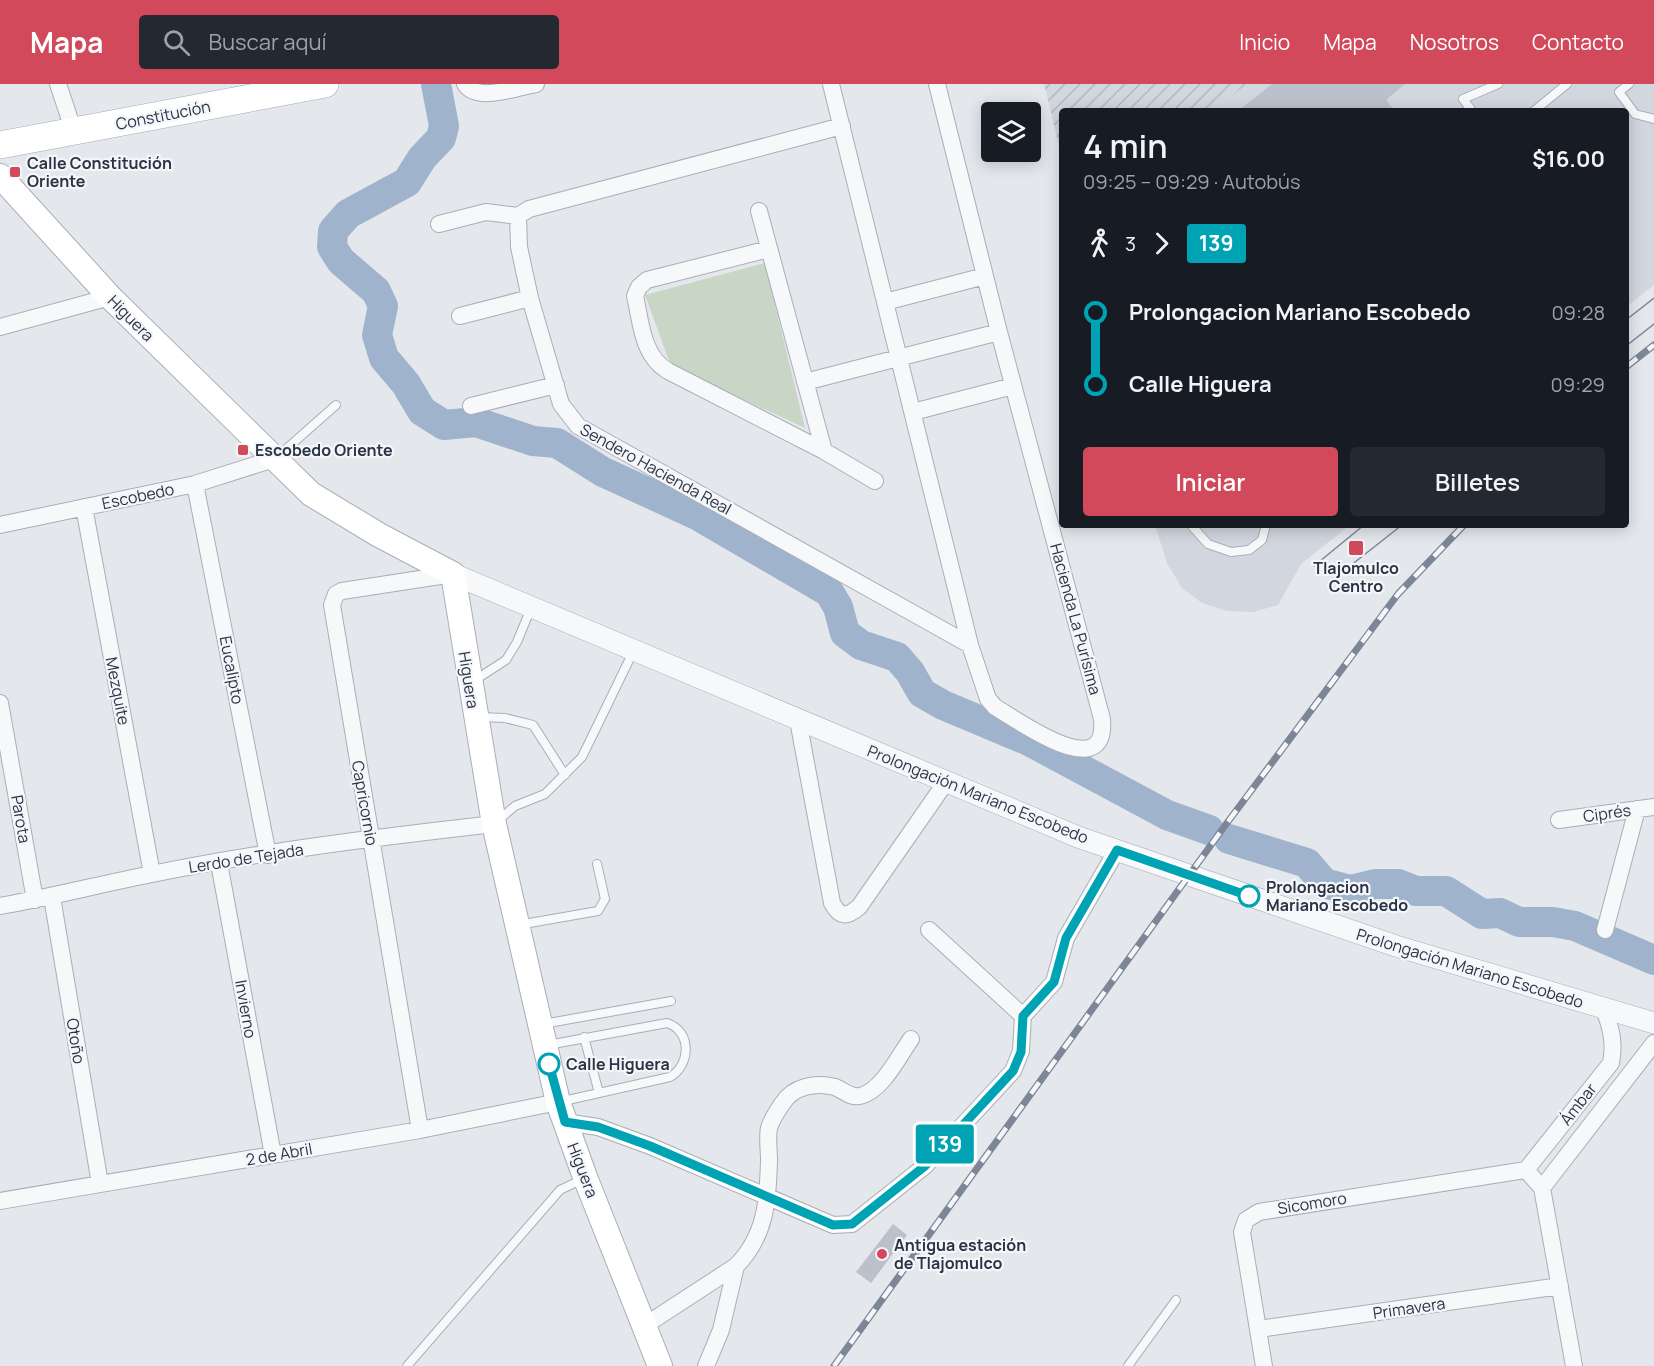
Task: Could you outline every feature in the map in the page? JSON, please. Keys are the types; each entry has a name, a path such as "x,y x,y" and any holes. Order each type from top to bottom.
{"main road":[{"name":"Constitución","path":"0,145 325,84"},
{"name":"Higuera","path":"0,176 110,297 312,494 379,535 453,574 469,684 494,824 561,1112 660,1366"}],"street":[{"path":"58,84 74,132"},
{"path":"465,84 469,91 478,94 536,84"},
{"path":"831,84 970,645"},
{"name":"Hacienda La Purísima","path":"937,84 1013,386 1102,718 1103,733 1098,743 1089,748 1078,749 1056,743 995,707 988,699 970,645"},
{"path":"439,224 486,212 518,216 529,209 842,126"},
{"path":"759,211 824,451"},
{"name":"Sendero Hacienda Real","path":"518,216 519,247 530,298 561,404 578,426 970,645"},
{"path":"769,249 647,280 639,287 635,296 649,354 656,364 668,371 824,451 875,481"},
{"path":"885,302 985,276"},
{"path":"0,327 110,297"},
{"path":"460,316 530,298"},
{"path":"806,382 898,356 999,332"},
{"path":"471,406 556,385"},
{"path":"913,412 1013,386"},
{"name":"Escobedo","path":"0,525 195,484 274,459"},
{"name":"Eucalipto","path":"195,484 268,855"},
{"name":"Mezquite","path":"84,507 152,874"},
{"name":"Prolongación Mariano Escobedo","path":"453,574 946,782 1117,850 1396,946 1654,1023"},
{"name":"Capricornio","path":"420,1130 333,599 342,591 453,574"},
{"name":"Parota","path":"0,703 35,900"},
{"path":"798,720 832,903 837,913 843,916 849,915 859,907 946,782"},
{"path":"1605,930 1646,808"},
{"name":"Ciprés","path":"1559,820 1646,808"},
{"name":"Lerdo de Tejada","path":"0,906 52,897 152,874 371,838 494,824"},
{"path":"561,1112 768,1196 833,1225 852,1224 925,1166 1013,1071 1021,1052 1023,1016 1054,982 1066,938 1076,917 1117,850"},
{"name":"Invierno","path":"219,863 273,1155"},
{"name":"Otoño","path":"52,897 100,1184"},
{"path":"928,930 1023,1016"},
{"name":"Ámbar","path":"1526,1170 1611,1063 1614,1047 1612,1029 1604,1009"},
{"path":"644,1326 736,1266 747,1255 762,1229 768,1196 769,1128 783,1101 798,1089 814,1084 836,1088 848,1095 860,1096 877,1086 911,1039"},
{"name":"Ámbar","path":"1542,1188 1654,1043"},
{"name":"2 de Abril","path":"0,1201 420,1130 561,1112"},
{"path":"1526,1170 1542,1188 1574,1366"},
{"name":"Sicomoro","path":"1264,1366 1242,1232 1246,1220 1259,1212 1526,1170"},
{"path":"706,1366 721,1330 736,1266"},
{"name":"Primavera","path":"1258,1329 1560,1286"}],"lane":[{"path":"1470,108 1463,99 1498,84"},
{"path":"1538,108 1568,84"},
{"path":"1629,84 1619,92 1635,114 1654,119"},
{"path":"274,459 336,405"},
{"path":"1194,528 1208,544 1231,552 1249,550 1262,540 1265,528"},
{"path":"469,684 506,660 518,642 532,607"},
{"path":"494,824 515,806 545,794 582,757 634,651"},
{"path":"475,716 505,718 533,725 564,775"},
{"path":"518,925 598,911 605,899 597,864"},
{"path":"542,1035 670,1001"},
{"path":"542,1035 584,1037 667,1023 675,1026 684,1037 685,1062 679,1072 670,1077 598,1093 561,1112"},
{"path":"584,1037 598,1093"},
{"path":"406,1366 560,1190 585,1178"},
{"path":"1128,1366 1176,1300"}],"shaded area":[{"path":"1044,84 1247,84 1216,108 1059,108 1059,146"},
{"path":"1247,84 1654,84 1654,285 1629,305 1629,108 1216,108"},
{"path":"1156,528 1346,528 1301,564 1278,605 1253,612 1227,611 1202,603 1182,588 1167,563"}],"green space":[{"path":"765,263 805,428 671,366 645,295"}],"building":[{"path":"1272,84 1405,84 1386,100 1393,108 1242,108"},
{"name":"Antigua estación de Tlajomulco","path":"893,1224 907,1235 871,1283 856,1272"}],"waterway":[{"path":"436,84 444,126 441,138 422,158 407,182 348,214 333,231 332,247 341,261 376,291 383,306 377,335 384,358 406,384 422,411 444,425 476,422 533,441 557,443 603,472 697,515 829,592 838,607 845,633 861,645 897,657 910,672 922,693 943,705 1029,741 1167,815 1209,830"},
{"path":"1229,839 1307,863 1324,883 1350,890 1375,884 1398,884 1416,891 1446,891 1482,914 1500,913 1519,922 1553,922 1575,926 1654,960"}],"tram line":[{"path":"1629,318 1654,298"},
{"path":"1629,344 1654,324"},
{"path":"1314,566 1360,528"},
{"path":"1331,581 1398,528"}],"railway":[{"path":"1629,365 1654,345"},
{"path":"834,1366 1224,827 1398,594 1461,528"}],"bus line":[{"name":"139","path":"549,1064 565,1122 598,1127 650,1146 833,1225 852,1224 925,1166 1013,1071 1021,1052 1023,1016 1054,982 1066,938 1076,917 1117,850 1249,896"}],"place":[{"name":"Calle Constitución Oriente","path":"15,172"},
{"name":"Escobedo Oriente","path":"243,450"},
{"name":"Tlajomulco Centro","path":"1356,548"},
{"name":"Prolongacion Mariano Escobedo","path":"1249,896"},
{"name":"Calle Higuera","path":"549,1064"},
{"name":"Antigua estación de Tlajomulco","path":"882,1254"}]}
